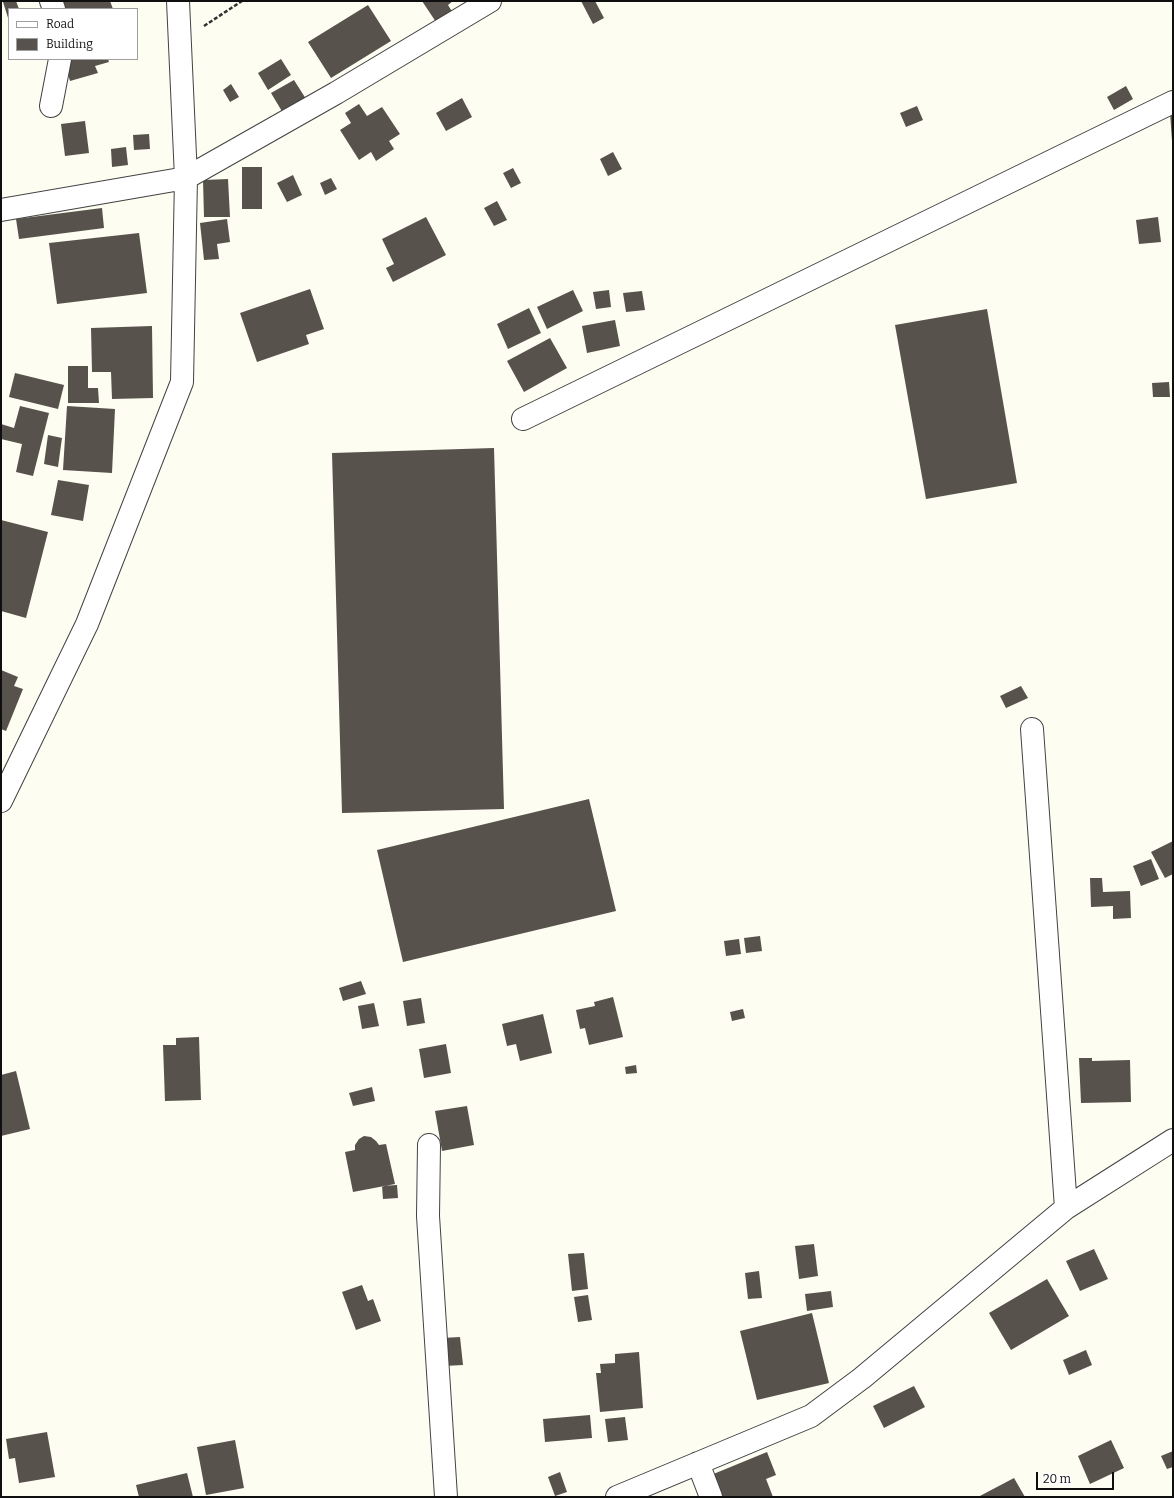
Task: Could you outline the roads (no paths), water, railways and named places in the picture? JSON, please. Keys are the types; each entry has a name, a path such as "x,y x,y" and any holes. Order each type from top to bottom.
{"street":[{"path":"1,801 86,624 182,382 186,178 178,1"},
{"path":"1,210 186,178 336,93 490,1"},
{"path":"51,106 60,60"},
{"path":"523,419 1173,102"},
{"path":"1032,730 1066,1208"},
{"path":"617,1497 810,1416 862,1378 1066,1208 1173,1140"},
{"path":"429,1145 428,1216 446,1497"},
{"path":"698,1463 711,1497"}]}
